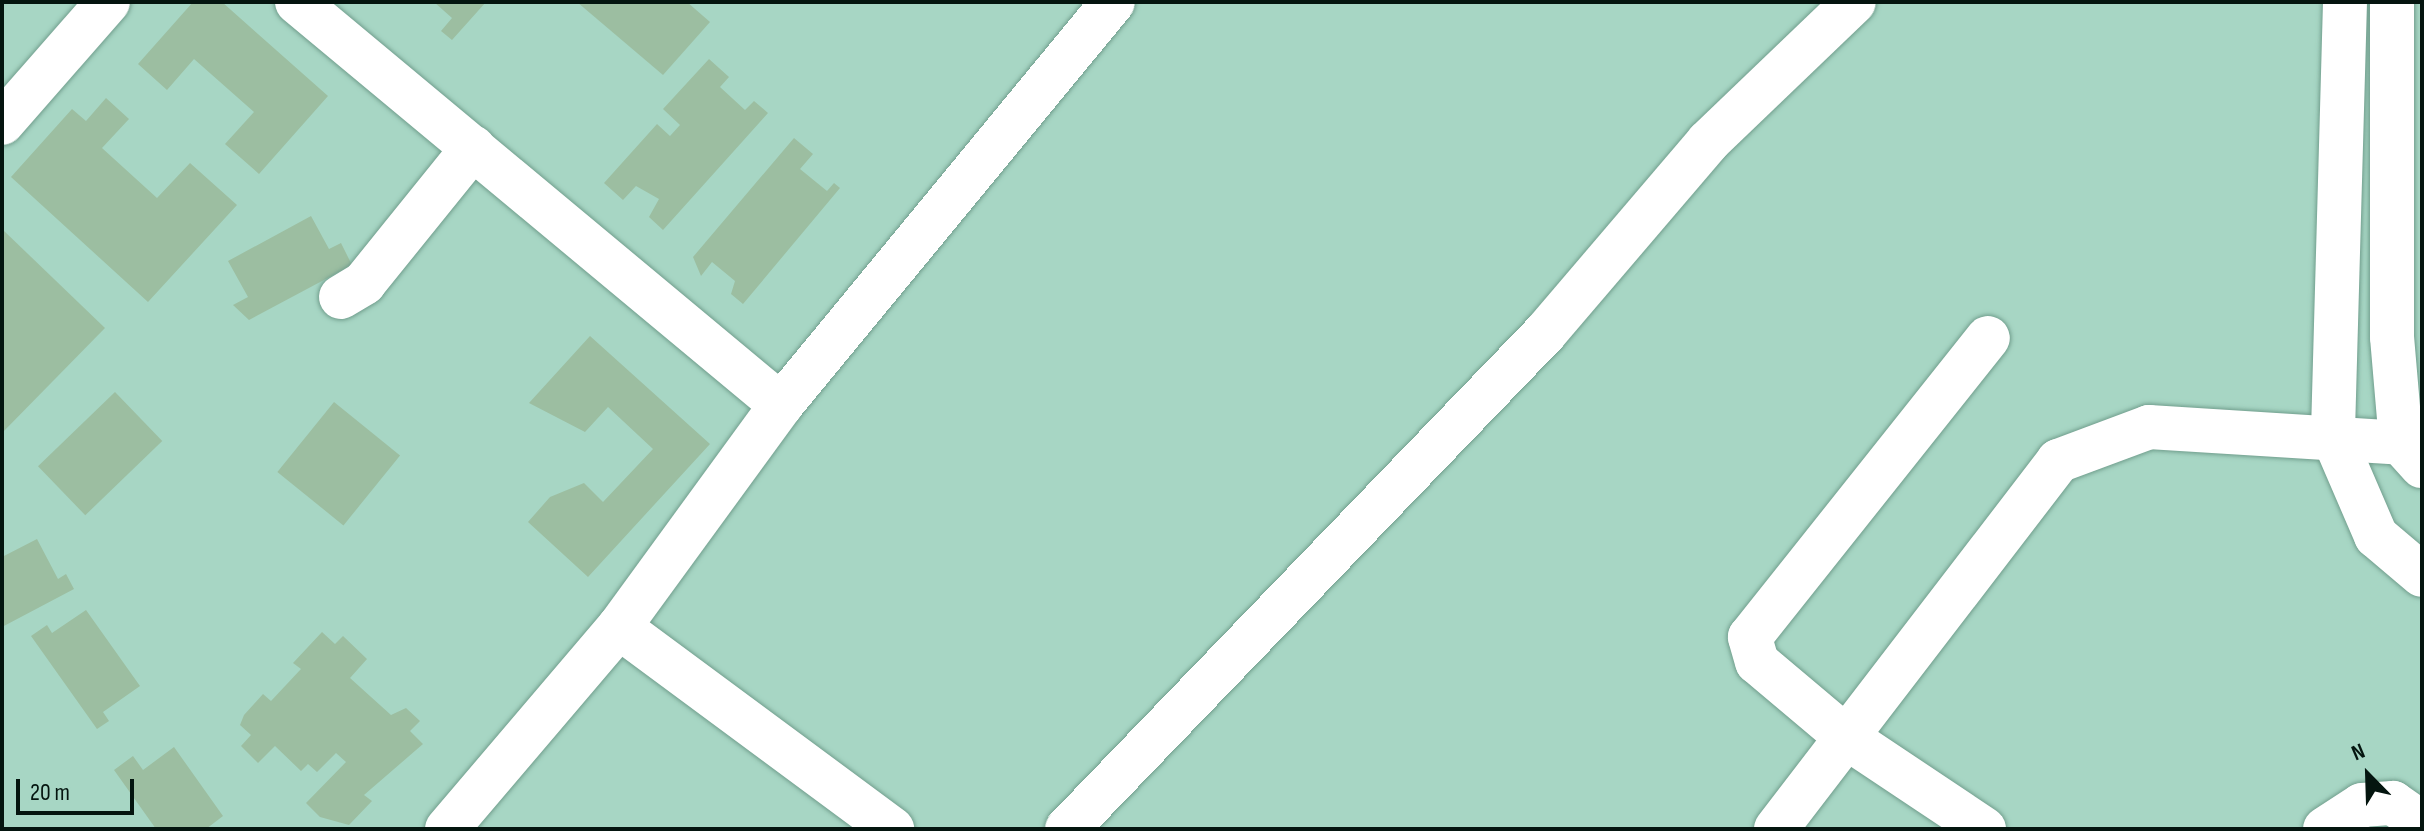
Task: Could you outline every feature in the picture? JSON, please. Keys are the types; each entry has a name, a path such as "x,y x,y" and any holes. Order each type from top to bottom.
{"street":[{"path":"2,123 108,2"},
{"path":"297,2 781,405"},
{"path":"447,829 619,627 781,405 1113,2"},
{"path":"2345,2 2333,436 2376,536 2422,575"},
{"path":"1776,829 2058,461 2149,427 2333,436 2411,454 2392,2"},
{"path":"1067,829 1545,333 1708,142 1831,9"},
{"path":"341,297 364,283 473,148"},
{"path":"2335,330 2407,338"},
{"path":"1984,829 1846,737 1757,662 1750,637 1988,338"},
{"path":"619,627 892,829"},
{"path":"2325,829 2362,805 2393,803 2422,823"}],"building":[{"path":"193,2 222,2 328,96 259,174 225,144 254,112 194,59 167,90 138,64"},
{"path":"434,2 486,2 452,40 441,31 452,18"},
{"path":"577,2 687,2 710,22 663,75"},
{"path":"709,59 729,77 720,87 745,110 754,101 768,113 663,230 649,217 659,199 636,186 623,200 604,183 657,124 670,136 680,125 663,109"},
{"path":"106,98 129,119 102,148 157,198 190,163 237,205 148,302 11,177 72,109 86,121"},
{"path":"794,138 813,154 800,169 827,191 834,183 840,188 743,304 731,294 735,281 712,262 701,276 693,257"},
{"path":"311,216 329,249 341,243 352,265 249,320 233,305 248,297 228,261"},
{"path":"2,229 105,328 2,433"},
{"path":"590,336 710,444 588,577 528,522 550,497 584,483 603,502 653,449 608,407 585,432 529,403"},
{"path":"115,392 162,441 85,515 38,466"},
{"path":"334,402 400,455 343,525 277,472"},
{"path":"37,539 58,579 66,574 74,589 2,627 2,557"},
{"path":"86,610 140,686 103,712 109,721 97,729 31,636 47,625 52,633"},
{"path":"322,632 335,644 343,636 367,659 350,678 391,715 406,708 420,721 410,731 423,744 364,795 372,801 349,825 320,817 306,803 346,762 336,753 317,772 308,764 301,771 275,746 258,763 241,746 251,735 240,725 244,715 263,694 271,701 301,669 293,663"},
{"path":"174,747 223,816 206,829 156,829 114,770 133,756 143,770"}]}
